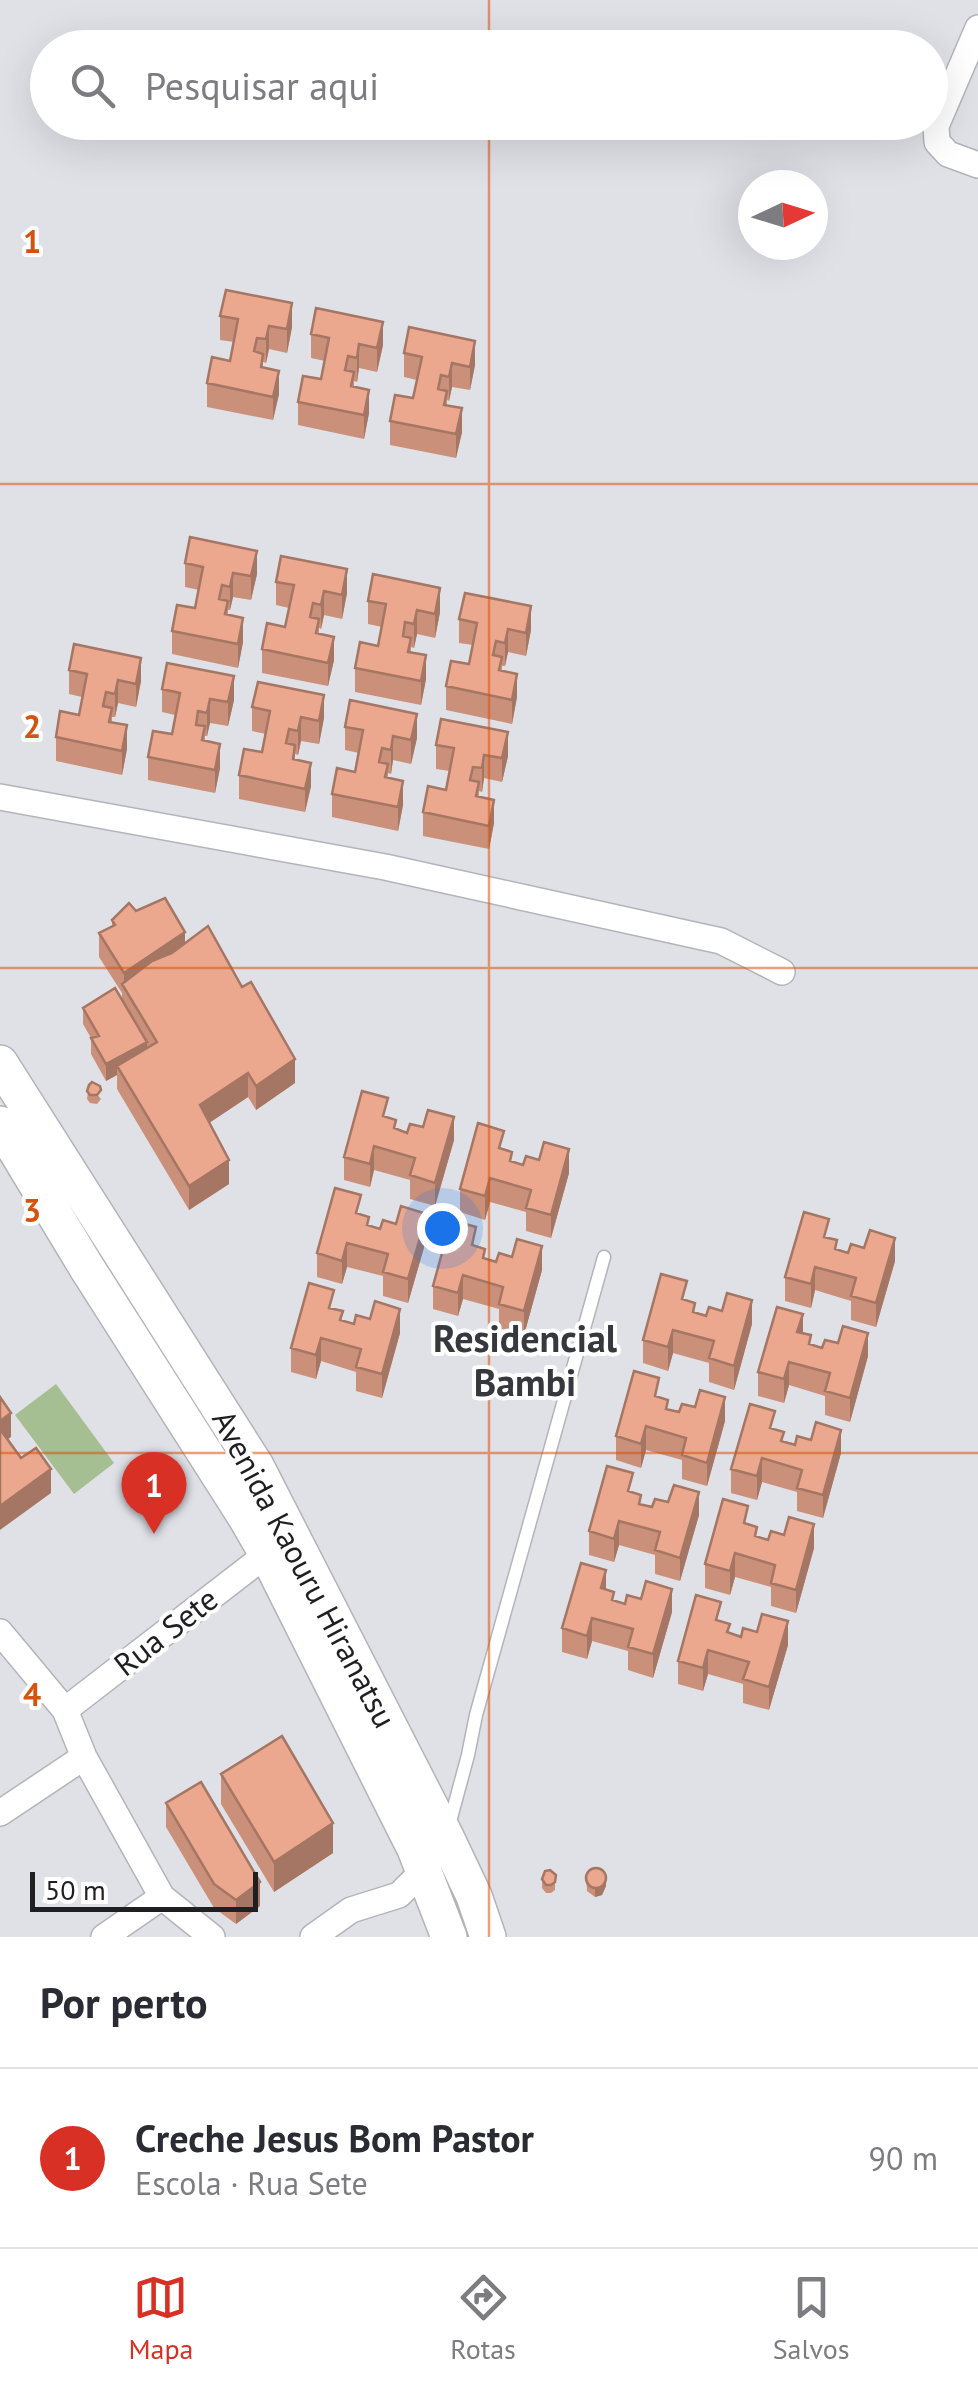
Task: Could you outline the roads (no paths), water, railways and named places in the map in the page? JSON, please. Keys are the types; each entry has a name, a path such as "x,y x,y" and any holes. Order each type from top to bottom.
{"main road":[{"name":"Avenida Kaouru Hiranatsu","path":"0,1062 256,1466 446,1837 488,1937"},
{"name":"Avenida Kaouru Hiranatsu","path":"0,1124 267,1554 415,1849 449,1937"}],"street":[{"path":"948,94 978,28"},
{"path":"936,140 948,154 978,165"},
{"path":"0,797 385,867 720,941 782,972"},
{"name":"Rua Sete","path":"65,1710 267,1554"},
{"path":"0,1632 65,1710 84,1757 162,1897 212,1937"},
{"path":"0,1813 84,1757"},
{"path":"313,1937 351,1910 399,1895 423,1871"},
{"path":"104,1937 162,1897"}],"lane":[{"path":"446,1837 476,1715 604,1257"}],"place":[{"name":"Creche Jesus Bom Pastor","path":"154,1534"}],"district":[{"name":"Residencial Bambi","path":"525,1361"}]}
